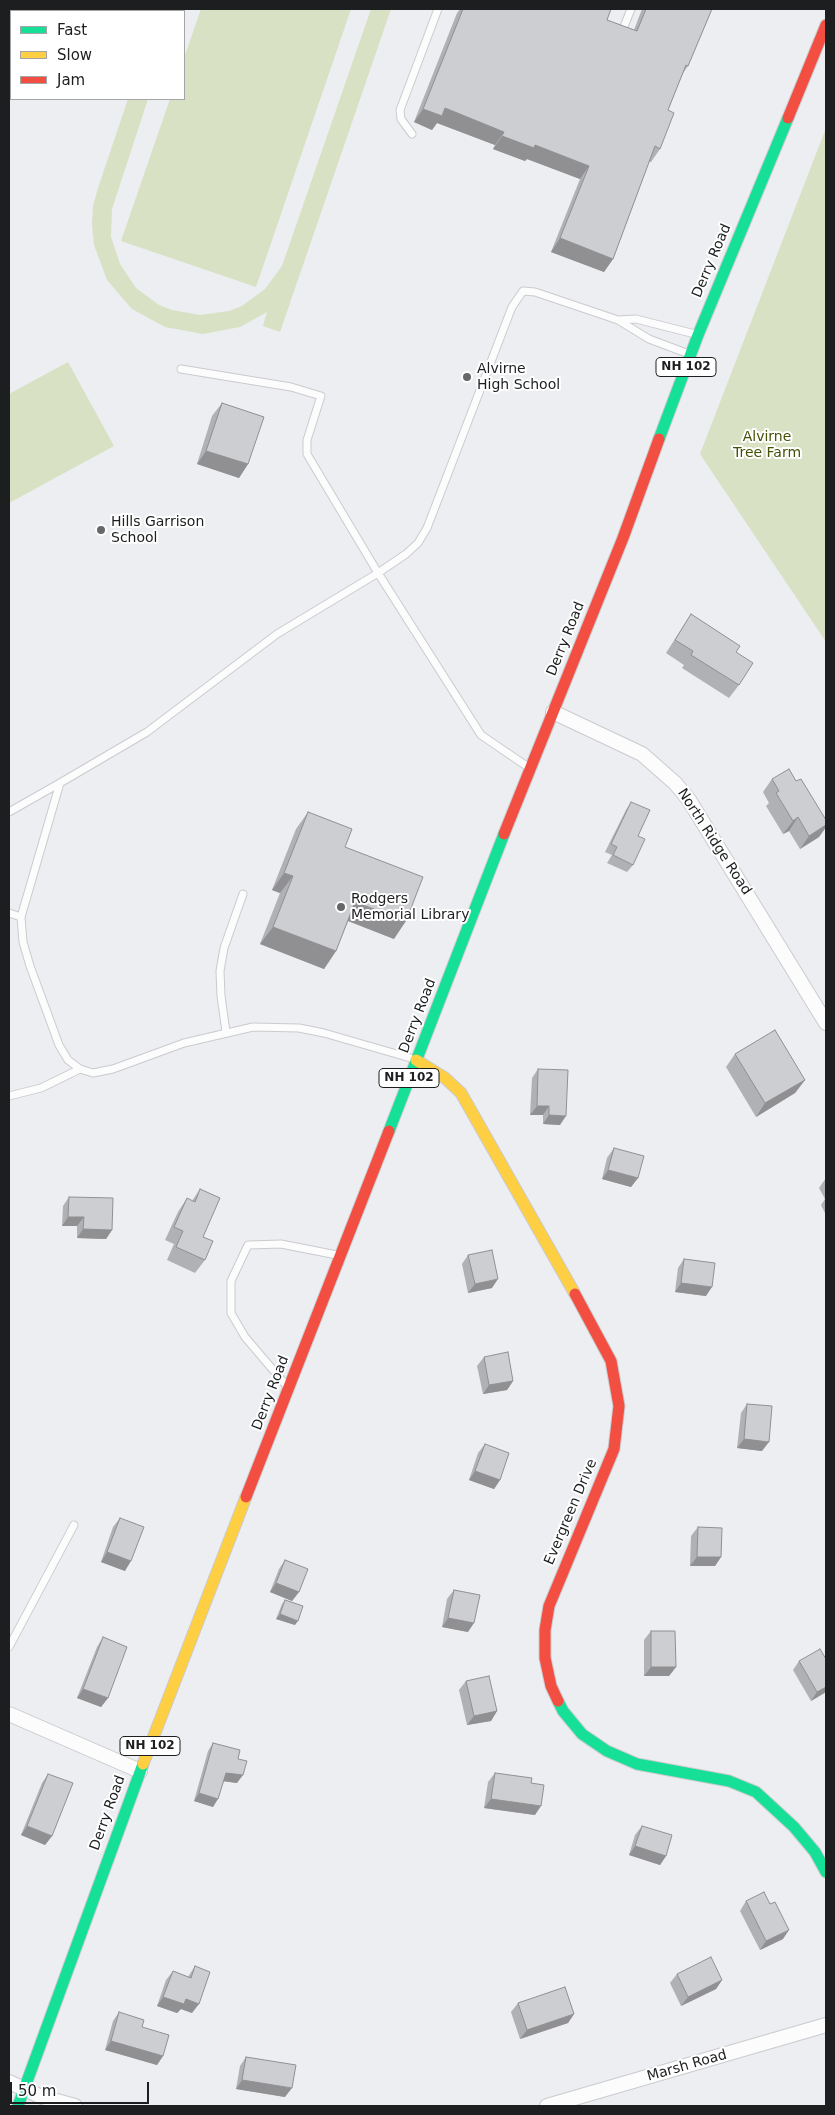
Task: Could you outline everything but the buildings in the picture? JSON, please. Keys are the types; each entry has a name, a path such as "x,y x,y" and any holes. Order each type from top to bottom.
{"main road":[{"name":"Derry Road","path":"18,2106 140,1771 340,1255 530,768 623,538 690,355 826,26"},
{"name":"Evergreen Drive","path":"416,1060 445,1078 461,1093 602,1341 611,1361 617,1385 620,1406 614,1449 549,1606 545,1630 545,1658 551,1686 562,1711 582,1734 606,1751 630,1761 730,1781 756,1792 794,1827 815,1852 826,1872"}],"street":[{"name":"North Ridge Road","path":"553,712 642,754 660,767 675,783 689,800 826,1023"},
{"path":"9,1714 140,1771"},
{"name":"Marsh Road","path":"547,2106 826,2025"},
{"path":"9,2082 42,2097 75,2106"}],"lane":[{"path":"412,134 401,119 400,110 438,9"},
{"path":"620,36 631,9"},
{"path":"9,812 147,732 277,634 378,573 406,554 418,543 427,528 516,298 523,291 535,292 618,320 649,338 690,355"},
{"path":"618,320 645,321 698,335"},
{"path":"181,369 291,387 321,396 307,440 307,454 378,573 481,735 530,768"},
{"path":"60,783 21,918 30,966 59,1045 68,1060 80,1069 93,1073 113,1069 184,1043 252,1027 300,1028 360,1042 416,1060"},
{"path":"226,1032 220,971 224,948 244,894"},
{"path":"9,914 21,918"},
{"path":"9,1096 41,1088 80,1069"},
{"path":"289,1388 245,1337 230,1313 231,1281 248,1245 281,1244 340,1255"},
{"path":"9,1647 74,1525"}],"green space":[{"path":"201,9 351,9 256,287 121,241 170,100 185,100 185,55"},
{"path":"371,9 391,9 280,332 263,326 267,312 240,327 203,334 165,327 132,309 107,280 94,245 93,206 128,100 148,100 112,209 111,237 120,264 136,288 159,305 172,310 200,315 229,311 242,306 265,289 282,266"},
{"name":"Alvirne Tree Farm","path":"826,128 826,642 700,454"},
{"path":"68,362 114,446 9,503 9,394"}],"traffic: fast":[{"path":"659,439 698,335 788,118"},
{"path":"389,1131 504,834"},
{"path":"558,1701 563,1711 582,1734 607,1751 637,1764 729,1781 756,1792 794,1827 815,1852 826,1872"},
{"path":"18,2106 143,1764"}],"traffic: slow":[{"path":"416,1060 445,1078 461,1093 575,1294"},
{"path":"143,1764 246,1497"}],"traffic: jam":[{"path":"788,118 826,25"},
{"path":"504,834 623,538 659,439"},
{"path":"246,1497 389,1131"},
{"path":"558,1701 551,1686 545,1658 545,1630 549,1606 614,1449 619,1406 611,1361 575,1294"}],"place":[{"name":"Alvirne High School","path":"467,377"},
{"name":"Hills Garrison School","path":"101,530"},
{"name":"Rodgers Memorial Library","path":"341,907"}]}
